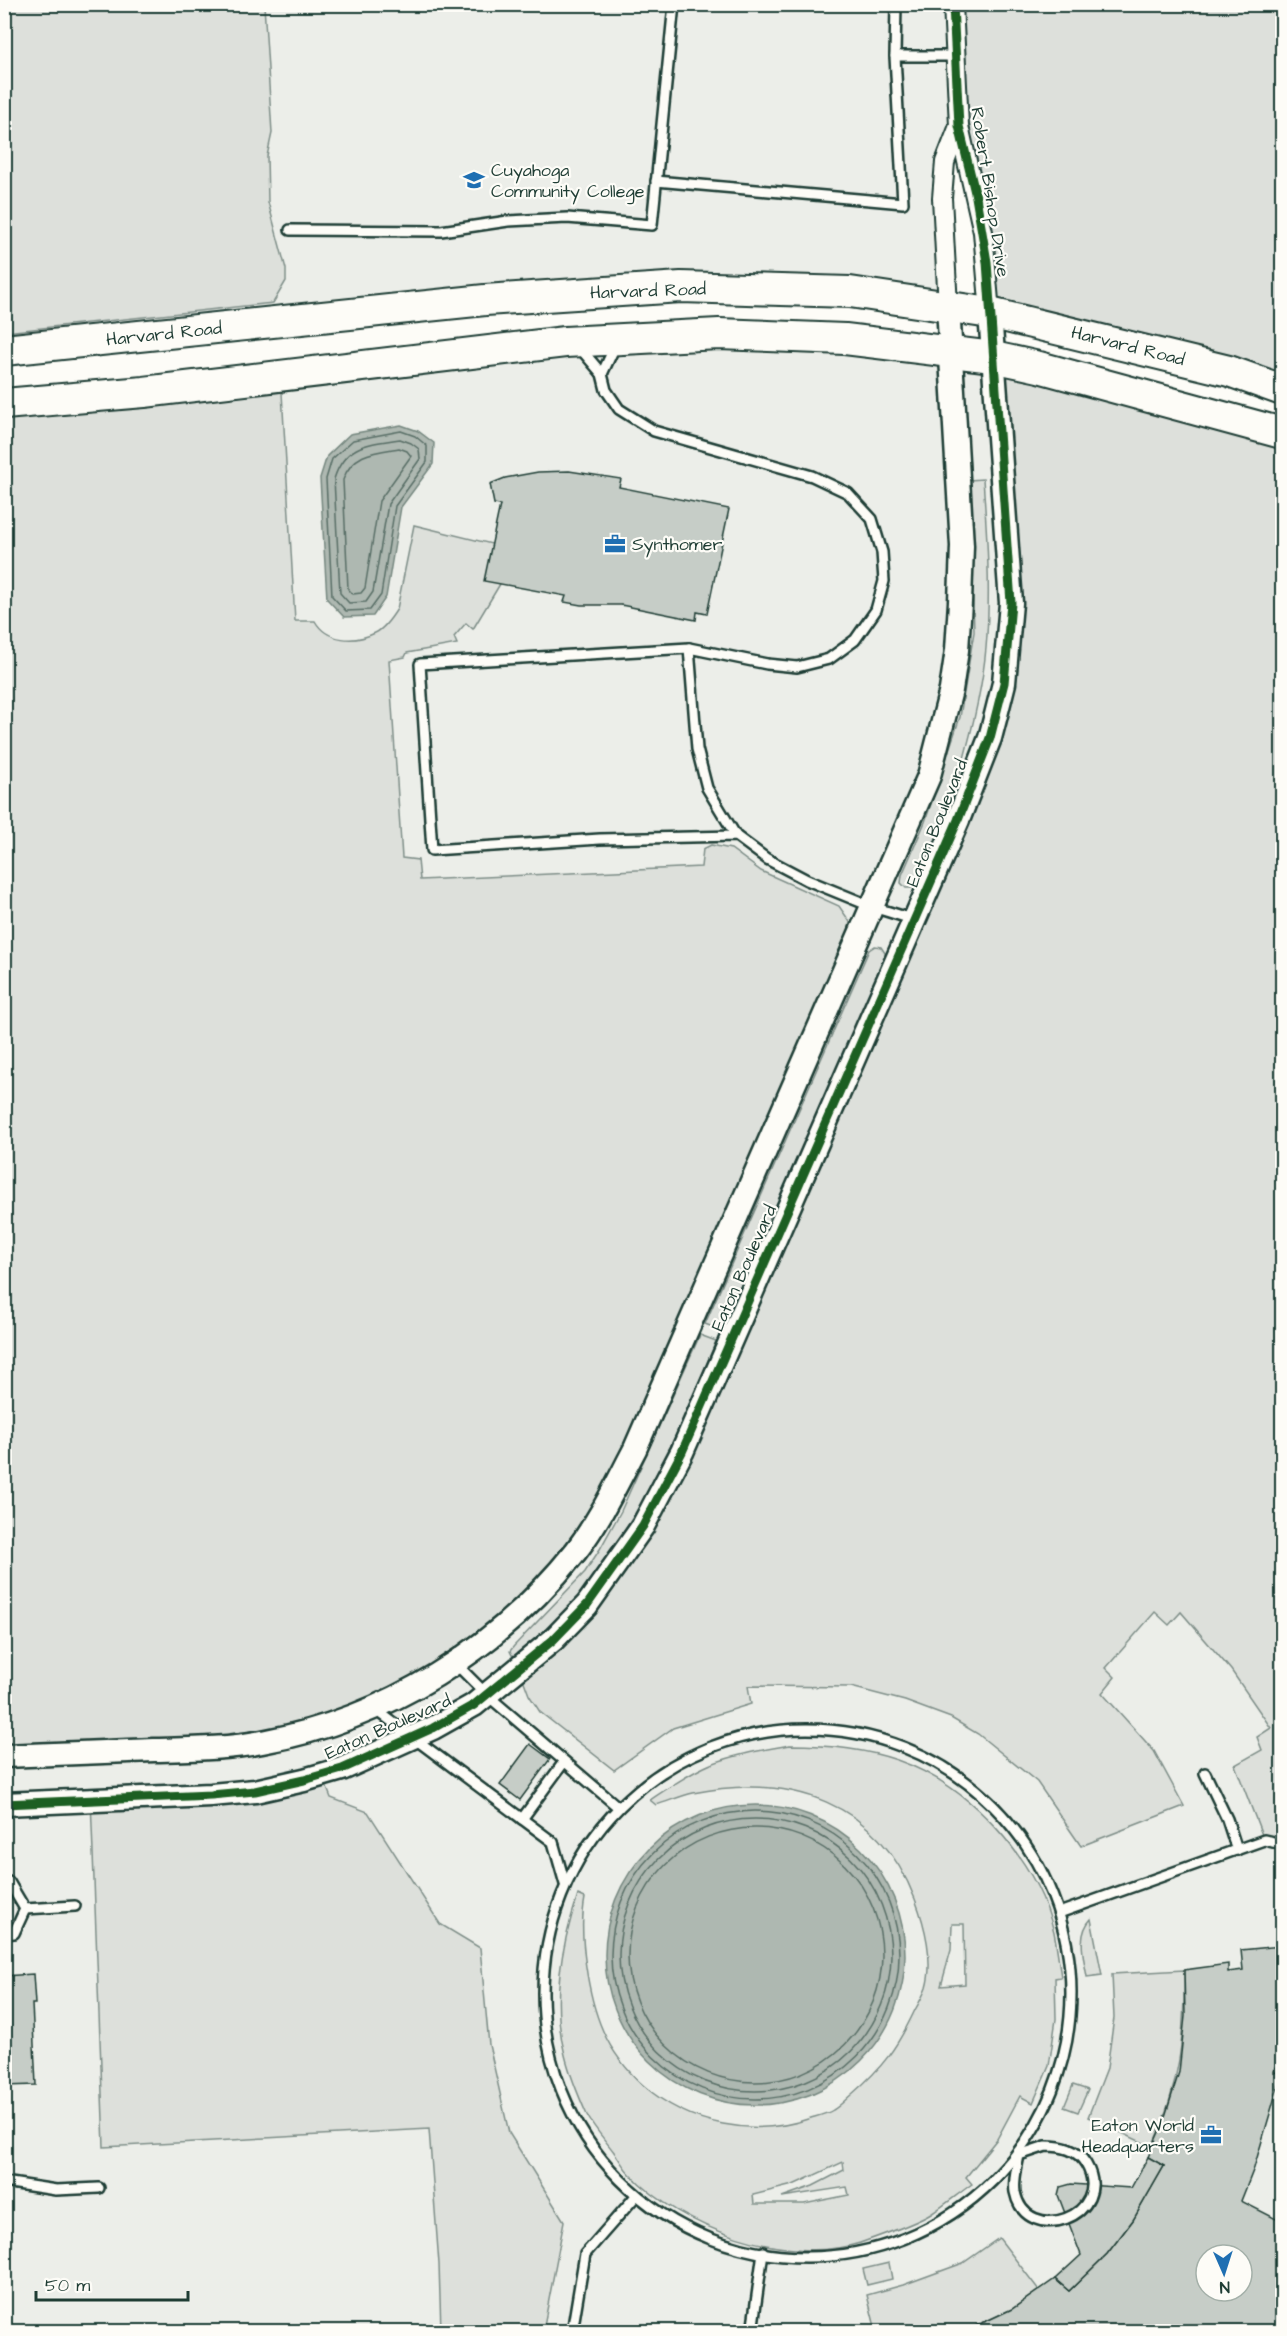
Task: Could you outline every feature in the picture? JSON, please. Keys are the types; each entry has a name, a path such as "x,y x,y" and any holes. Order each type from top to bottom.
{"main road":[{"name":"Harvard Road","path":"4,350 485,300 681,287 850,292 990,313 1229,371 1282,390"},
{"path":"4,404 144,392 574,341 720,334 845,339 993,357 1039,366 1282,433"}],"street":[{"name":"Robert Bishop Drive","path":"953,4 959,126 983,232 990,313"},
{"name":"Robert Bishop Drive","path":"948,306 942,198 945,162 959,126"},
{"name":"Eaton Boulevard","path":"4,1756 217,1748 251,1744 321,1727 411,1691 456,1664 499,1631 538,1594 577,1549 610,1497 640,1439 929,776 942,732 957,650 962,546 948,306"},
{"name":"Eaton Boulevard","path":"4,1804 255,1791 342,1769 414,1737 474,1705 553,1640 587,1605 648,1517 682,1452 915,920 990,738 1004,683 1011,603 990,313"}],"lane":[{"path":"290,230 441,231 508,221 567,218 652,225 674,4"},
{"path":"656,181 903,203 895,56 896,4"},
{"path":"895,56 956,56"},
{"path":"602,374 617,340"},
{"path":"574,341 602,374 606,390 619,409 654,432 812,476 848,493 872,519 882,552 884,581 876,610 855,640 829,659 797,667 767,664 689,648 420,664 432,850 567,841 736,836"},
{"path":"689,648 697,749 707,788 736,836 766,859 807,880 873,907 915,920"},
{"path":"456,1664 487,1695 618,1807"},
{"path":"373,1708 553,1842 565,1884"},
{"path":"816,1728 888,1740 953,1771 1008,1819 1048,1880 1070,1949 1072,2022 1055,2092 1019,2155 956,2214 878,2250 793,2259 709,2241 636,2197 580,2132 547,2052 542,1967 565,1884 588,1843 618,1807 635,1790 686,1759 743,1736 816,1728"},
{"path":"522,1819 564,1762"},
{"path":"1205,1773 1227,1819 1237,1850"},
{"path":"1059,1912 1264,1840 1282,1844"},
{"path":"4,1882 9,1882 25,1909"},
{"path":"25,1909 75,1906"},
{"path":"4,1934 14,1933 25,1909"},
{"path":"1046,2146 1060,2146 1077,2154 1089,2170 1092,2183 1090,2196 1083,2208 1073,2217 1062,2221 1050,2222 1028,2213 1020,2204 1015,2193 1014,2181 1019,2155 1046,2146"},
{"path":"4,2182 56,2190 99,2188"},
{"path":"572,2331 585,2254 636,2197"},
{"path":"752,2331 763,2252"}],"shaded area":[{"path":"5,4 264,5 272,133 267,156 268,202 286,269 286,281 273,303 5,332"},
{"name":"Cuyahoga Community College","path":"5,5 953,5 959,126 945,162 948,306 681,287 5,350"},
{"path":"953,5 1282,5 1282,390 990,313"},
{"path":"845,339 1282,433 1282,2331 5,2332 5,404 382,362"},
{"path":"993,357 1282,433 1282,1844 1264,1840 1235,1765 1262,1750 1257,1737 1271,1728 1231,1670 1181,1612 1169,1625 1155,1612 1106,1668 1115,1677 1102,1693 1154,1751 1184,1806 1081,1846 1037,1782 978,1734 951,1718 905,1701 851,1687 748,1686 751,1704 673,1728 614,1770 540,1712 529,1695 519,1668 553,1640 664,1489 1004,683"},
{"path":"281,375 295,621 315,621 327,633 342,639 367,636 382,629 397,609 414,525 492,544 500,584 473,629 466,623 454,637 457,644 407,653 405,657 389,660 402,858 418,860 420,880 701,867 703,849 711,845 731,849 761,871 839,906 850,922 847,938 610,1497 499,1631 321,1727 5,1756 4,404"},
{"path":"983,479 988,606 981,685 968,744 948,811 918,884 913,888 906,888 901,883 902,875 925,822 960,717 974,632 969,480"},
{"path":"875,946 881,947 885,953 885,959 721,1330 705,1324 869,950"},
{"path":"700,1335 716,1341 683,1421 641,1504 597,1575 572,1607 516,1656 512,1655 510,1651 514,1646 585,1572 600,1549 621,1511"},
{"path":"790,1745 858,1750 897,1760 924,1772 974,1806 996,1828 1032,1877 1045,1904 1054,1932 1061,1977 1055,1978 1056,2019 1049,2066 1033,2103 1020,2096 997,2139 966,2177 972,2184 925,2218 860,2243 831,2249 800,2250 769,2246 737,2237 706,2226 677,2211 652,2193 628,2172 587,2115 567,2063 559,2015 558,1994 563,1954 578,1895 585,1898 583,1929 586,1965 593,2001 606,2038 620,2060 643,2085 680,2110 723,2124 745,2127 790,2124 822,2115 836,2108 881,2066 902,2035 926,1988 929,1955 925,1931 915,1899 899,1866 878,1839 854,1818 826,1802 796,1792 763,1787 729,1788 693,1793 656,1805 650,1800 687,1776 711,1764 740,1755","holes":["952,1924 964,1924 965,1984 941,1986 951,1950","843,2162 844,2170 813,2186 782,2197 847,2187 849,2195 804,2204 754,2204 753,2195 793,2185"]},
{"path":"322,1775 331,1798 368,1812 440,1924 480,1948 489,2045 509,2133 564,2221 543,2331 441,2331 439,2264 429,2129 104,2147 91,1799"},
{"path":"1091,1919 1102,1975 1087,1977 1082,1939 1086,1925"},
{"path":"1184,1970 1182,2039 1179,2060 1169,2103 1152,2147 1088,2117 1107,2068 1114,2018 1112,1974"},
{"path":"1073,2085 1088,2090 1078,2112 1064,2107"},
{"path":"999,2238 1039,2290 1012,2309 963,2332 876,2331 867,2295 903,2285 963,2263"},
{"path":"889,2263 892,2279 867,2285 863,2269"}],"water":[{"path":"401,425 418,431 434,443 433,464 401,507 386,597 373,616 344,617 327,599 320,478 327,456 350,434"},
{"path":"755,1805 784,1808 812,1817 838,1830 861,1849 880,1872 893,1898 902,1926 905,1955 902,1984 893,2012 880,2038 861,2061 838,2080 812,2093 784,2102 755,2105 726,2102 698,2093 672,2080 649,2061 630,2038 617,2012 608,1984 605,1955 608,1926 617,1898 630,1872 649,1849 672,1830 698,1817 726,1808"}],"building":[{"path":"569,471 621,479 619,487 729,509 707,614 697,612 696,620 621,605 581,605 564,602 566,596 484,581 500,505 494,504 490,484 505,478 538,472"},
{"path":"530,1744 550,1759 520,1800 500,1785"},
{"name":"Eaton World Headquarters","path":"1282,1946 1282,2058 1278,2057 1274,2072 1282,2073 1254,2168 1241,2201 1282,2222 1282,2332 963,2332 1012,2309 1055,2279 1069,2291 1107,2254 1133,2220 1164,2166 1148,2157 1163,2123 1179,2072 1185,2016 1184,1970 1228,1964 1228,1972 1243,1970 1241,1950"},
{"path":"33,1974 35,2004 32,2004 36,2085 4,2086 4,1976"},
{"path":"1148,2157 1164,2166 1133,2220 1107,2254 1069,2291 1055,2279 1081,2255 1058,2195 1060,2187 1071,2184 1131,2188"}],"cycle path":[{"path":"4,1804 255,1791 342,1769 433,1728 474,1705 553,1640 587,1605 643,1526 682,1452 958,820 990,738 1004,683 1011,603 987,262 976,197 959,126 953,4"}],"place":[{"name":"Cuyahoga Community College","path":"474,180"},
{"name":"Synthomer","path":"615,544"},
{"name":"Eaton World Headquarters","path":"1211,2135"}]}
